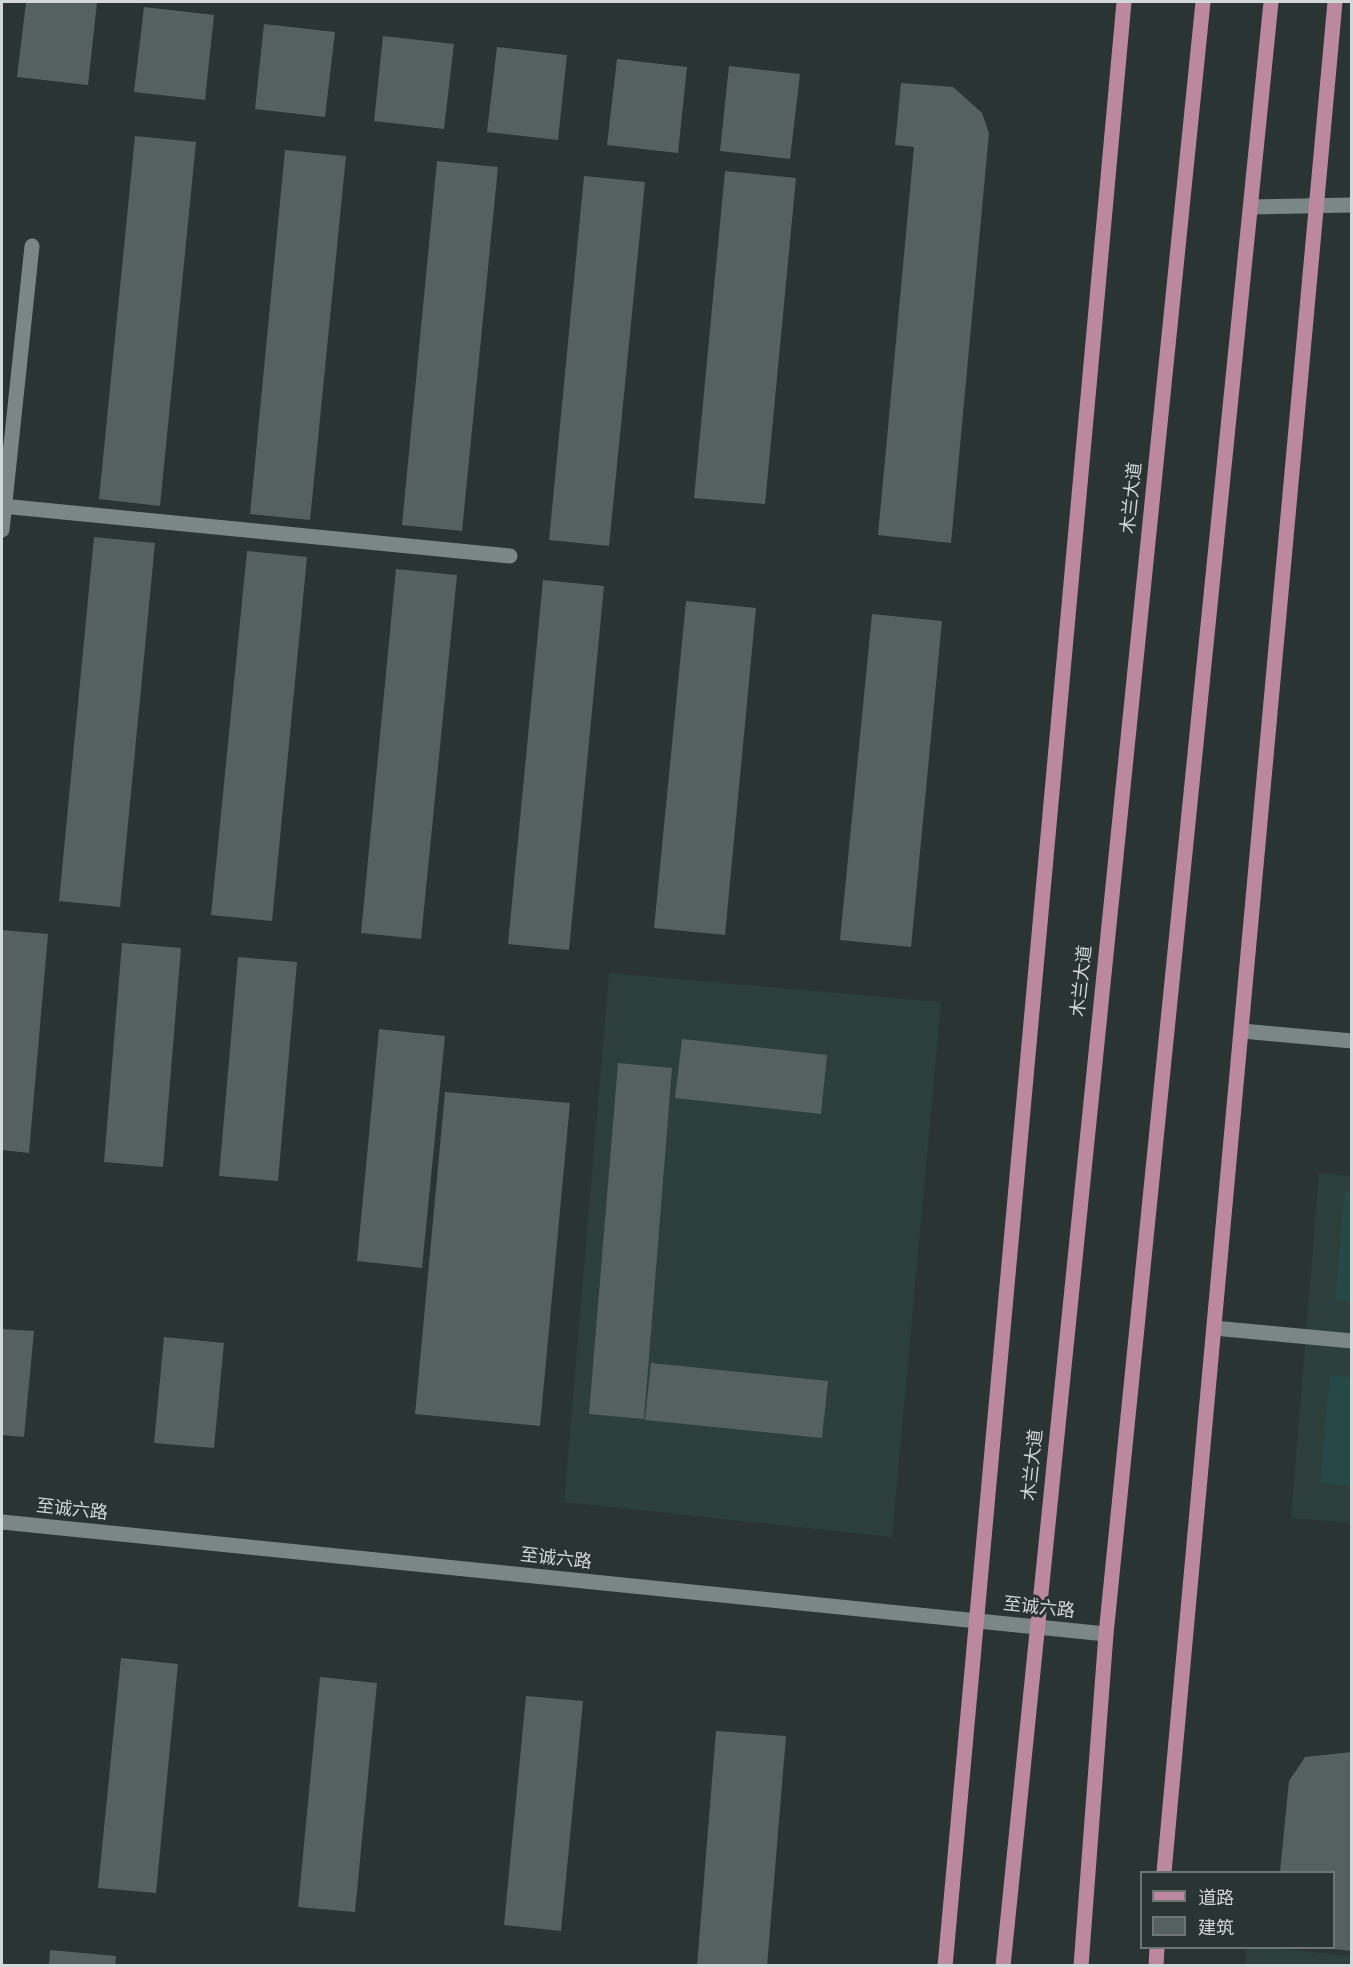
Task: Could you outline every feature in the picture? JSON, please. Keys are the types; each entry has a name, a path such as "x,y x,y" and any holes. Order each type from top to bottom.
{"main road":[{"path":"945,1965 1124,2"},
{"name":"木兰大道","path":"1003,1965 1203,2"},
{"path":"1081,1965 1106,1634 1272,2"},
{"path":"1164,1871 1335,2"},
{"path":"1156,1965 1157,1949"}],"street":[{"path":"1251,207 1352,205"},
{"path":"2,530 32,246"},
{"path":"3,506 510,556"},
{"path":"1242,1031 1352,1041"},
{"path":"1214,1328 1352,1341"},
{"name":"至诚六路","path":"2,1522 1106,1634"}],"shaded area":[{"path":"609,973 941,1002 892,1537 564,1502"},
{"path":"1319,1173 1351,1176 1351,1523 1291,1518"},
{"path":"1345,1192 1351,1192 1351,1302 1335,1300"},
{"path":"1330,1375 1351,1377 1351,1486 1320,1483"},
{"path":"1246,1949 1284,1949 1351,1956 1351,1965 1245,1965"}],"building":[{"path":"26,2 97,2 88,85 17,77"},
{"path":"144,7 214,15 205,100 134,92"},
{"path":"264,24 335,32 325,117 255,109"},
{"path":"383,36 454,44 444,129 374,121"},
{"path":"497,47 567,55 558,140 487,132"},
{"path":"617,59 687,67 678,153 607,145"},
{"path":"729,66 800,74 790,159 720,151"},
{"path":"901,83 953,87 982,113 989,133 951,543 878,535 914,147 895,145"},
{"path":"135,136 196,142 160,506 99,499"},
{"path":"285,150 346,156 310,520 250,514"},
{"path":"437,161 498,167 462,531 402,525"},
{"path":"725,171 796,178 765,504 694,498"},
{"path":"584,176 645,182 609,546 549,540"},
{"path":"94,537 155,543 120,907 59,901"},
{"path":"247,551 307,557 272,921 211,915"},
{"path":"396,569 457,575 421,939 361,933"},
{"path":"543,580 604,586 569,950 508,944"},
{"path":"686,601 756,608 725,935 654,928"},
{"path":"872,614 942,621 911,947 840,940"},
{"path":"2,930 48,934 29,1153 2,1150"},
{"path":"122,943 181,948 163,1167 104,1162"},
{"path":"238,957 297,962 278,1181 219,1176"},
{"path":"379,1029 445,1036 422,1268 357,1261"},
{"path":"682,1039 827,1055 821,1114 675,1098"},
{"path":"618,1063 672,1068 644,1419 589,1414"},
{"path":"445,1092 570,1103 540,1426 415,1414"},
{"path":"2,1329 34,1331 24,1437 2,1435"},
{"path":"164,1337 224,1343 214,1448 154,1443"},
{"path":"651,1363 828,1381 822,1438 645,1420"},
{"path":"121,1658 178,1664 156,1893 98,1888"},
{"path":"320,1677 377,1683 355,1912 298,1907"},
{"path":"526,1696 583,1701 561,1931 504,1925"},
{"path":"716,1731 786,1736 767,1966 697,1966"},
{"path":"1352,1752 1352,1951 1334,1949 1335,1871 1280,1871 1289,1781 1305,1757"},
{"path":"50,1950 116,1956 115,1966 49,1966"}]}
